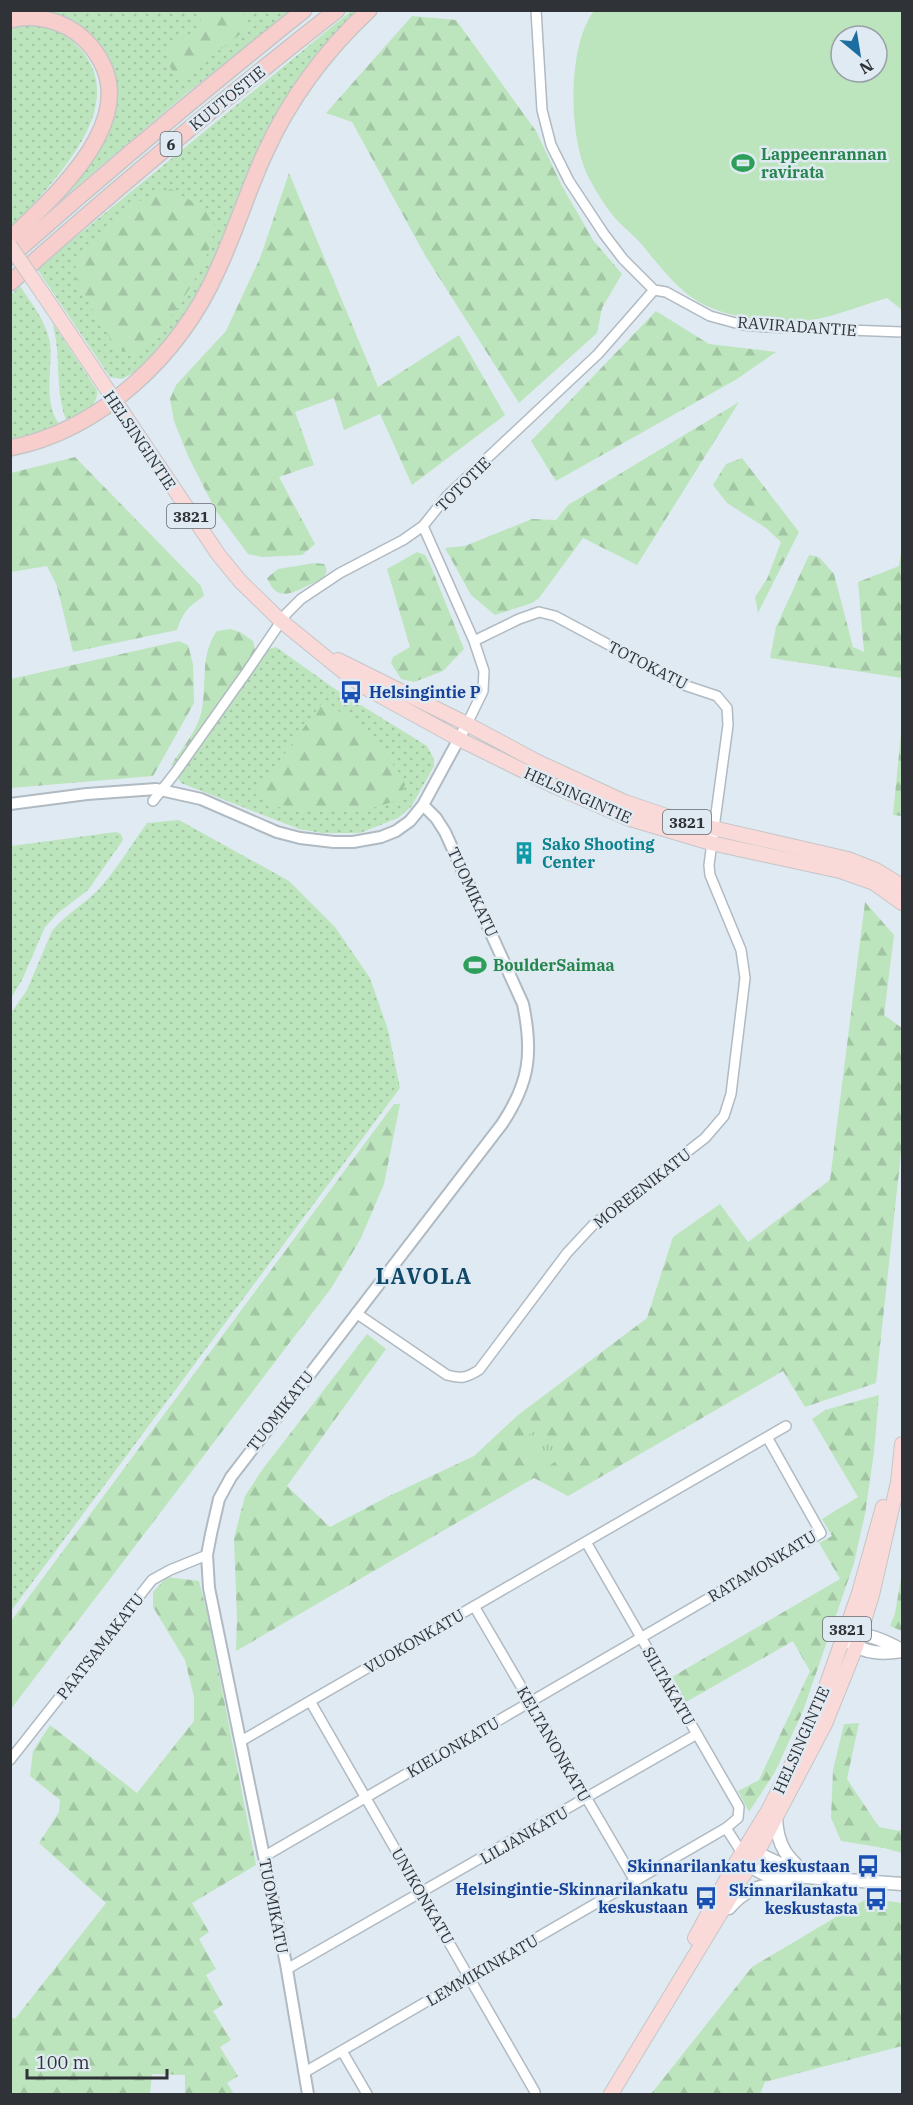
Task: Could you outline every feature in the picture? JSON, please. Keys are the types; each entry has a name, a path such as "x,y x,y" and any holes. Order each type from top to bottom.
{"highway":[{"name":"KUUTOSTIE","path":"10,257 208,86 304,10"},
{"name":"KUUTOSTIE","path":"10,283 115,190 337,10"},
{"path":"10,448 39,441 63,431 90,417 113,401 158,361 191,321 217,272 265,152 282,121 329,53 369,10"},
{"path":"10,20 28,17 47,20 66,26 77,33 94,51 101,63 108,85 109,98 101,133 84,160 54,195 10,239"}],"main road":[{"name":"HELSINGINTIE","path":"10,246 218,554 240,581 280,620 368,689 459,739 597,806 656,828 711,843 840,871 874,884 903,903"},
{"name":"HELSINGINTIE","path":"310,645 536,761 598,790 660,814 848,859 876,870 903,886"},
{"name":"HELSINGINTIE","path":"652,2023 714,1900 768,1811 815,1718 874,1542 903,1438"},
{"name":"HELSINGINTIE","path":"611,2094 757,1853 825,1724 858,1640 887,1533 898,1482 903,1444"},
{"path":"843,1638 858,1640 871,1652 885,1654 903,1651"},
{"path":"777,1817 777,1832 782,1847 788,1858 809,1877"},
{"path":"809,1877 757,1853 742,1853 749,1866 764,1874 903,1884"},
{"path":"704,1940 743,1893 758,1887 809,1877"}],"street":[{"name":"RAVIRADANTIE","path":"536,10 542,110 551,145 569,181 604,234 622,259 654,290 666,292 710,316 743,325 903,332"},
{"name":"TOTOTIE","path":"467,724 483,691 484,670 474,641 423,526 447,496 598,354 654,290"},
{"path":"153,801 246,673 280,620 301,599 340,573 403,540 423,526"},
{"name":"TOTOKATU","path":"474,641 539,612 555,616 684,685 717,696 727,708 728,725 711,843"},
{"path":"10,804 129,789 162,790 201,799 277,832 300,838 353,842 388,834 410,821 423,805 467,724"},
{"name":"TUOMIKATU","path":"308,2094 265,1856 211,1599 207,1555 219,1499 231,1477 502,1124 517,1100 526,1071 528,1039 523,1004 445,832 436,818 423,805"},
{"name":"MOREENIKATU","path":"356,1313 447,1375 460,1379 468,1377 478,1370 567,1252 593,1225 705,1138 724,1116 731,1094 745,978 744,963 737,938 710,875 711,843"},
{"path":"586,1542 786,1426"},
{"name":"RATAMONKATU","path":"641,1638 821,1533 766,1437"},
{"name":"VUOKONKATU","path":"241,1741 586,1542"},
{"name":"SILTAKATU","path":"586,1542 739,1807 738,1818 726,1828"},
{"name":"PAATSAMAKATU","path":"10,1760 152,1580 207,1555"},
{"name":"KELTANONKATU","path":"474,1606 635,1881"},
{"name":"KIELONKATU","path":"265,1856 641,1638"},
{"name":"UNIKONKATU","path":"310,1701 536,2092"},
{"name":"LILJANKATU","path":"287,1969 697,1734"},
{"path":"726,1828 742,1853"},
{"name":"LEMMIKINKATU","path":"305,2072 726,1828"},
{"path":"342,2051 367,2094"}],"green space":[{"path":"10,11 292,11 189,91 56,204 91,161 108,133 114,116 115,82 104,51 94,37 81,26 52,13 11,14"},
{"path":"241,11 246,22 242,33 178,81 169,65 167,46 195,30 203,12"},
{"path":"351,11 359,11 312,60 277,115 246,179 207,277 172,337 149,361 122,379 110,377 37,269"},
{"name":"Lappeenrannan ravirata","path":"594,11 902,11 902,310 887,298 822,318 780,321 721,312 690,296 665,272 640,242 617,221 589,178 582,161 574,117 575,69 585,27"},
{"path":"412,16 456,20 536,131 562,186 593,240 622,274 602,308 597,333 519,403 426,257 352,122 326,113"},
{"path":"30,24 63,35 82,51 96,80 96,103 89,127 76,150 43,193 11,229 11,27"},
{"path":"289,173 378,387 459,335 505,415 412,485 380,414 344,430 334,398 295,412 314,465 279,477 315,544 302,555 262,557 248,554 216,511 188,456 174,421 170,399 176,385 226,331 260,258"},
{"path":"171,189 210,212 214,228 204,261 186,295 142,353 132,355 116,347 99,321 77,281 75,261 140,201"},
{"path":"20,286 38,313 48,335 51,353 49,386 51,406 60,425 11,440 11,295"},
{"path":"656,311 709,344 776,352 737,379 556,481 531,441"},
{"path":"54,325 97,390 97,396 92,405 67,422 59,387"},
{"path":"739,402 637,565 583,538 539,598 532,603 495,615 471,595 445,548 465,546 532,519 556,520 568,505"},
{"path":"75,457 201,586 204,596 187,610 177,630 73,652 57,586 47,566 11,572 11,473"},
{"path":"742,458 799,532 758,613 755,597 767,579 781,542 766,528 727,503 713,485 726,464"},
{"path":"902,546 902,678 770,658 776,627 809,555 819,557 834,574 853,647 864,652 858,582 899,566"},
{"path":"417,552 425,555 430,564 464,649 443,671 414,682 401,679 391,663 393,657 410,647 387,569"},
{"path":"315,563 325,565 324,577 291,593 275,591 267,578 278,569"},
{"path":"230,629 240,632 253,641 255,650 176,766 171,765 198,723 208,649 217,631"},
{"path":"179,641 188,645 193,664 194,703 153,776 11,788 11,679"},
{"path":"276,647 335,689 427,746 434,759 434,766 411,807 398,818 360,833 322,833 299,829 181,783 177,777 269,649"},
{"path":"324,700 369,733 406,782 399,800 359,812 276,807 255,794"},
{"path":"902,724 902,816 893,815"},
{"path":"179,820 289,881 335,927 370,978 388,1030 400,1088 11,1611 11,1013 27,990 52,931 104,883 147,823"},
{"path":"116,832 121,834 123,840 88,890 58,913 45,927 22,980 11,998 11,846"},
{"path":"865,902 894,935 884,1015 902,1028 902,1144 876,1383 805,1407 783,1371 568,1496 534,1478 236,1651 234,1538 245,1496 262,1470 367,1334 386,1349 287,1486 330,1527 474,1456 518,1415 647,1318 673,1237 720,1204 748,1242 830,1180"},
{"path":"394,1104 400,1104 384,1184 361,1238 332,1287 11,1709 11,1621"},
{"path":"879,1395 865,1514 854,1563 803,1711 775,1772 749,1812 738,1791 759,1780 810,1671 793,1641 686,1702 672,1677 840,1579 819,1543 832,1536 822,1519 858,1497 812,1419 825,1410"},
{"path":"541,1428 564,1455 545,1469 513,1443"},
{"path":"902,1573 902,1631 890,1626 895,1613"},
{"path":"167,1577 199,1581 256,1865 192,1903 209,1932 199,1939 216,1969 206,1975 223,2005 213,2011 231,2040 220,2047 238,2076 227,2083 234,2094 185,2094 185,2075 152,2074 150,2094 11,2094 10,2016 15,2019 106,1903 39,1843 59,1812 60,1800 30,1776 33,1751 50,1725 137,1793 194,1721 194,1697 185,1660 153,1607 153,1592"},
{"path":"859,1723 847,1779 879,1827 899,1831 902,1829 902,1853 841,1841 831,1818 833,1770 844,1724"},
{"path":"868,1898 902,1903 902,2046 765,2082 760,2094 651,2094 752,1967"}],"place":[{"name":"Lappeenrannan ravirata","path":"743,163"},
{"name":"Helsingintie P","path":"351,692"},
{"name":"Sako Shooting Center","path":"524,853"},
{"name":"BoulderSaimaa","path":"475,965"},
{"name":"Skinnarilankatu keskustaan","path":"868,1866"},
{"name":"Helsingintie-Skinnarilankatu keskustaan","path":"706,1898"},
{"name":"Skinnarilankatu keskustasta","path":"876,1899"}],"district":[{"name":"LAVOLA","path":"424,1275"}]}
